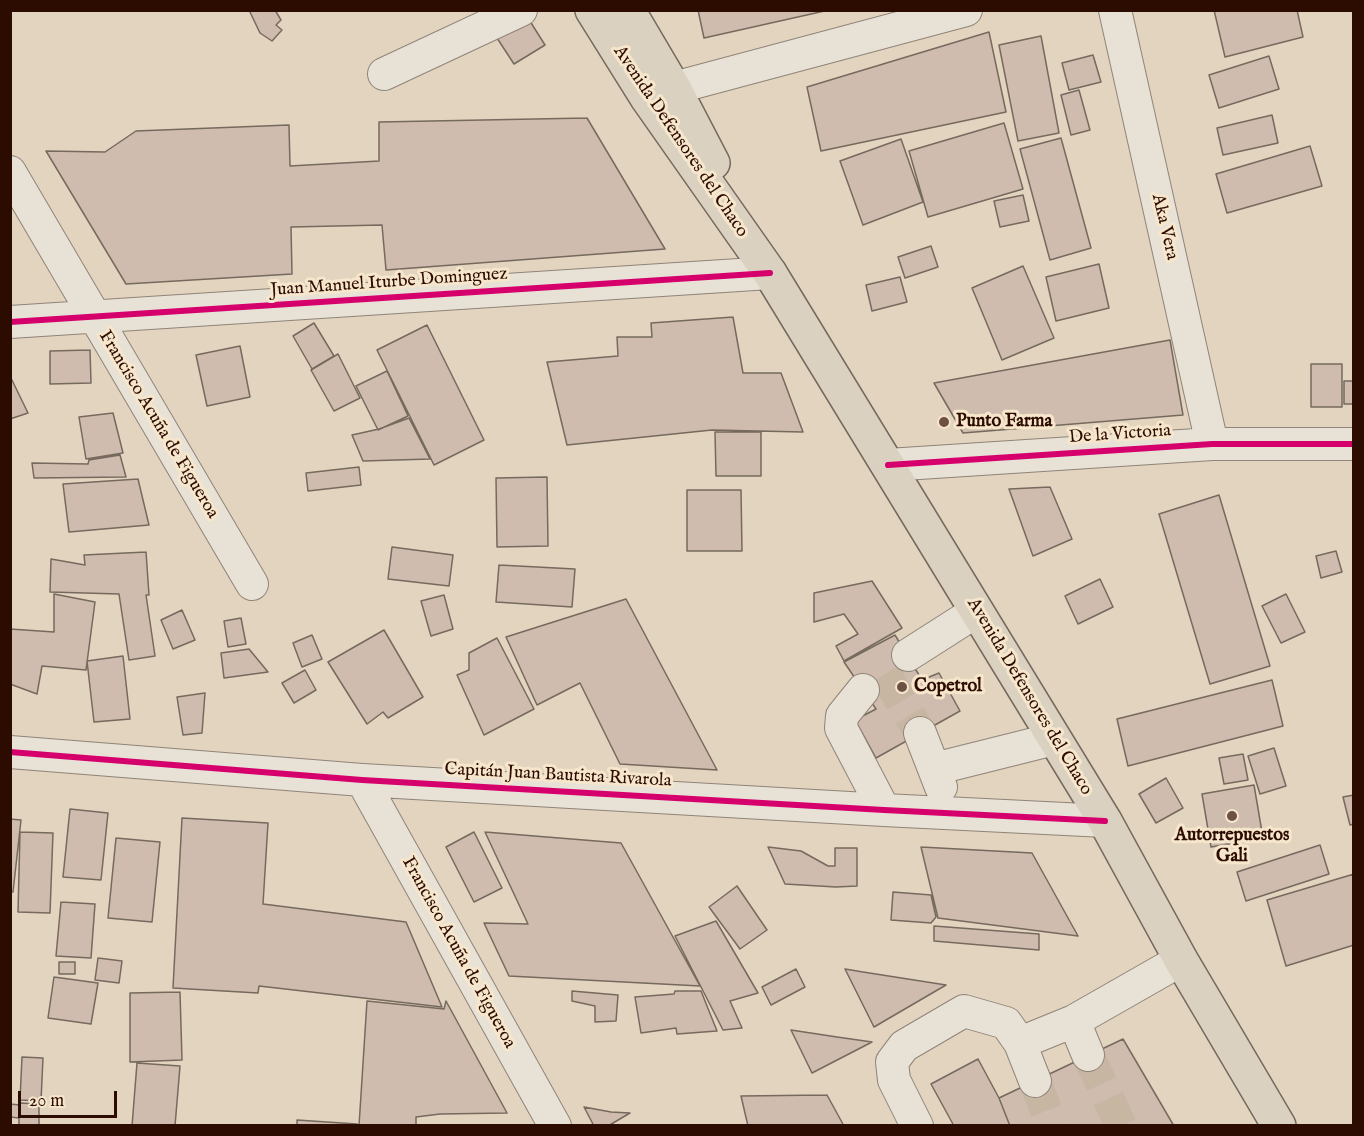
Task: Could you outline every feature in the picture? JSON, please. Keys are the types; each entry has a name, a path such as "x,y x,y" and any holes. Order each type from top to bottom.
{"main road":[{"name":"Avenida Defensores del Chaco","path":"592,10 660,93 1105,821 1181,960 1279,1125"},
{"name":"Avenida Defensores del Chaco","path":"628,10 660,93"}],"street":[{"path":"384,74 521,10"},
{"path":"660,93 966,10"},
{"name":"Aka Vera","path":"1115,10 1212,444"},
{"name":"Francisco Acuña de Figueroa","path":"10,172 252,584"},
{"name":"Juan Manuel Iturbe Dominguez","path":"10,322 770,273"},
{"name":"De la Victoria","path":"888,465 1212,444 1353,444"},
{"path":"908,656 921,645 977,611"},
{"path":"863,690 842,716 841,728 884,810"},
{"path":"920,734 951,813"},
{"path":"934,769 1054,739"},
{"name":"Capitán Juan Bautista Rivarola","path":"10,752 362,780 1105,821"},
{"name":"Francisco Acuña de Figueroa","path":"362,780 555,1125"},
{"path":"1020,1043 1074,1021 1181,960"},
{"path":"917,1125 894,1080 892,1062 904,1046 964,1011 1006,1023 1020,1043 1035,1081"},
{"path":"1074,1021 1088,1055"}],"building":[{"path":"249,10 275,10 281,20 276,25 282,30 272,41 260,33"},
{"path":"698,10 829,10 704,38"},
{"path":"1214,10 1297,10 1303,37 1225,57"},
{"path":"528,18 545,45 514,64 497,38"},
{"path":"989,32 1006,112 821,151 807,87"},
{"path":"1041,36 1059,133 1018,141 999,45"},
{"path":"1093,55 1101,82 1069,90 1062,63"},
{"path":"1269,56 1279,89 1219,108 1209,75"},
{"path":"1079,90 1090,130 1071,135 1061,95"},
{"path":"1272,115 1278,143 1223,155 1217,128"},
{"path":"587,118 665,249 386,270 382,225 291,227 292,274 126,284 46,151 105,152 136,131 289,125 290,166 379,161 379,122"},
{"path":"1004,123 1023,189 928,217 909,151"},
{"path":"1061,138 1091,248 1050,260 1020,149"},
{"path":"901,139 923,202 863,225 840,161"},
{"path":"1310,146 1322,186 1227,213 1216,174"},
{"path":"1023,195 1029,221 1000,227 994,201"},
{"path":"931,246 938,267 905,278 898,257"},
{"path":"1099,264 1109,308 1056,321 1046,277"},
{"path":"1023,266 1054,338 1002,360 972,288"},
{"path":"900,277 907,302 872,311 866,285"},
{"path":"733,317 743,373 781,373 803,432 712,430 567,445 547,362 618,356 617,337 652,337 651,323"},
{"path":"314,323 334,356 312,369 293,336"},
{"path":"427,325 484,440 434,465 377,350"},
{"path":"1170,340 1183,415 963,433 934,383"},
{"path":"240,346 250,397 207,406 196,355"},
{"path":"90,350 91,383 50,384 50,351"},
{"path":"338,354 360,398 334,411 311,370"},
{"path":"1311,364 1342,364 1342,407 1311,407"},
{"path":"387,371 408,416 378,430 356,386"},
{"path":"10,376 28,413 10,419"},
{"path":"1344,381 1354,381 1354,404 1344,404"},
{"path":"113,413 123,453 86,459 79,417"},
{"path":"409,418 430,459 363,461 352,435 379,429"},
{"path":"715,432 761,432 761,476 716,476"},
{"path":"120,455 126,477 34,478 32,463 88,464 89,460"},
{"path":"359,467 361,485 308,491 306,473"},
{"path":"547,477 548,546 497,547 496,478"},
{"path":"138,479 149,525 69,532 63,484"},
{"path":"1050,487 1072,539 1033,556 1009,489"},
{"path":"687,490 741,490 742,551 687,551"},
{"path":"1219,495 1270,666 1210,684 1159,514"},
{"path":"392,547 453,555 449,586 388,579"},
{"path":"1336,551 1342,572 1321,578 1316,556"},
{"path":"146,552 149,595 146,595 155,656 129,660 119,594 50,592 51,559 85,565 84,555"},
{"path":"499,565 575,569 572,607 496,602"},
{"path":"1100,579 1113,607 1078,624 1065,596"},
{"path":"872,581 902,628 844,661 836,646 858,634 844,614 814,622 814,593"},
{"path":"54,594 95,602 86,670 42,666 37,694 10,684 10,629 54,632"},
{"path":"1286,594 1305,632 1281,643 1262,606"},
{"path":"444,595 453,629 431,636 421,601"},
{"path":"626,599 717,770 620,764 580,683 537,705 506,637"},
{"path":"182,610 195,640 173,649 161,620"},
{"path":"241,618 246,644 228,647 224,621"},
{"path":"384,630 423,697 388,718 383,712 367,724 328,662"},
{"path":"312,635 322,659 302,667 293,643"},
{"path":"895,635 922,680 939,673 960,711 876,758 855,720 876,709 844,662"},
{"path":"497,638 534,709 484,735 457,675 469,670 469,653"},
{"path":"249,649 268,672 224,678 221,653"},
{"path":"123,656 130,719 94,722 87,661"},
{"path":"305,670 316,690 294,703 282,683"},
{"path":"1272,680 1283,726 1128,766 1117,719"},
{"path":"205,693 202,733 183,735 177,697"},
{"path":"1274,748 1286,786 1260,794 1248,756"},
{"path":"1243,754 1248,780 1224,784 1219,758"},
{"path":"1166,778 1183,808 1156,823 1139,794"},
{"name":"Autorrepuestos Gali","path":"1254,785 1263,838 1211,847 1202,794"},
{"path":"1354,795 1354,824 1350,825 1343,797"},
{"path":"70,809 108,813 101,880 63,877"},
{"path":"182,818 268,823 263,904 406,922 442,1007 259,986 258,993 173,988"},
{"path":"10,819 21,820 13,892 10,892"},
{"path":"20,832 53,833 50,913 18,912"},
{"path":"474,832 502,888 474,902 446,847"},
{"path":"485,832 621,843 700,986 509,976 484,923 528,924"},
{"path":"116,838 160,842 152,922 108,918"},
{"path":"1320,845 1329,874 1246,901 1237,872"},
{"path":"768,847 801,851 828,866 835,866 835,848 857,848 857,886 785,884"},
{"path":"921,847 1032,853 1078,936 938,918"},
{"path":"1354,874 1354,945 1286,966 1267,900"},
{"path":"737,886 767,930 740,949 709,907"},
{"path":"893,892 931,895 936,917 931,923 891,920"},
{"path":"61,902 95,904 91,958 56,956"},
{"path":"716,921 758,993 730,1001 742,1028 723,1030 675,936"},
{"path":"934,926 1039,934 1039,950 934,941"},
{"path":"98,958 122,961 119,983 95,980"},
{"path":"59,962 75,962 75,974 59,974"},
{"path":"796,969 805,987 771,1005 762,987"},
{"path":"845,969 863,972 946,985 874,1027"},
{"path":"54,977 98,983 91,1024 48,1018"},
{"path":"572,991 618,995 616,1021 595,1022 595,1006 572,1001"},
{"path":"675,991 701,991 717,1031 677,1034 676,1028 641,1033 635,997 674,994"},
{"path":"180,992 182,1060 130,1062 130,993"},
{"path":"367,1001 444,1009 446,1001 507,1113 440,1114 416,1117 416,1126 359,1126"},
{"path":"791,1030 837,1037 872,1042 812,1073"},
{"path":"1123,1039 1174,1126 1010,1126 999,1098"},
{"path":"22,1057 43,1058 41,1101 20,1100"},
{"path":"978,1059 999,1098 1010,1126 954,1126 931,1084"},
{"path":"137,1063 180,1066 175,1126 132,1126"},
{"path":"827,1095 844,1126 748,1126 741,1096"},
{"path":"20,1103 39,1104 39,1126 19,1126 19,1118 10,1117 10,1104 20,1105"},
{"path":"584,1107 630,1113 608,1126 594,1126"},
{"path":"297,1120 357,1124 357,1126 297,1126"}],"tunnel":[{"path":"885,674 920,733"},
{"path":"1088,1055 1121,1126"},
{"path":"1035,1081 1052,1126"}],"cycle path":[{"path":"10,322 770,273"},
{"path":"888,465 1212,444 1354,444"},
{"path":"10,752 362,780 1105,821"}],"place":[{"name":"Punto Farma","path":"944,422"},
{"name":"Copetrol","path":"902,687"},
{"name":"Autorrepuestos Gali","path":"1232,816"}]}
